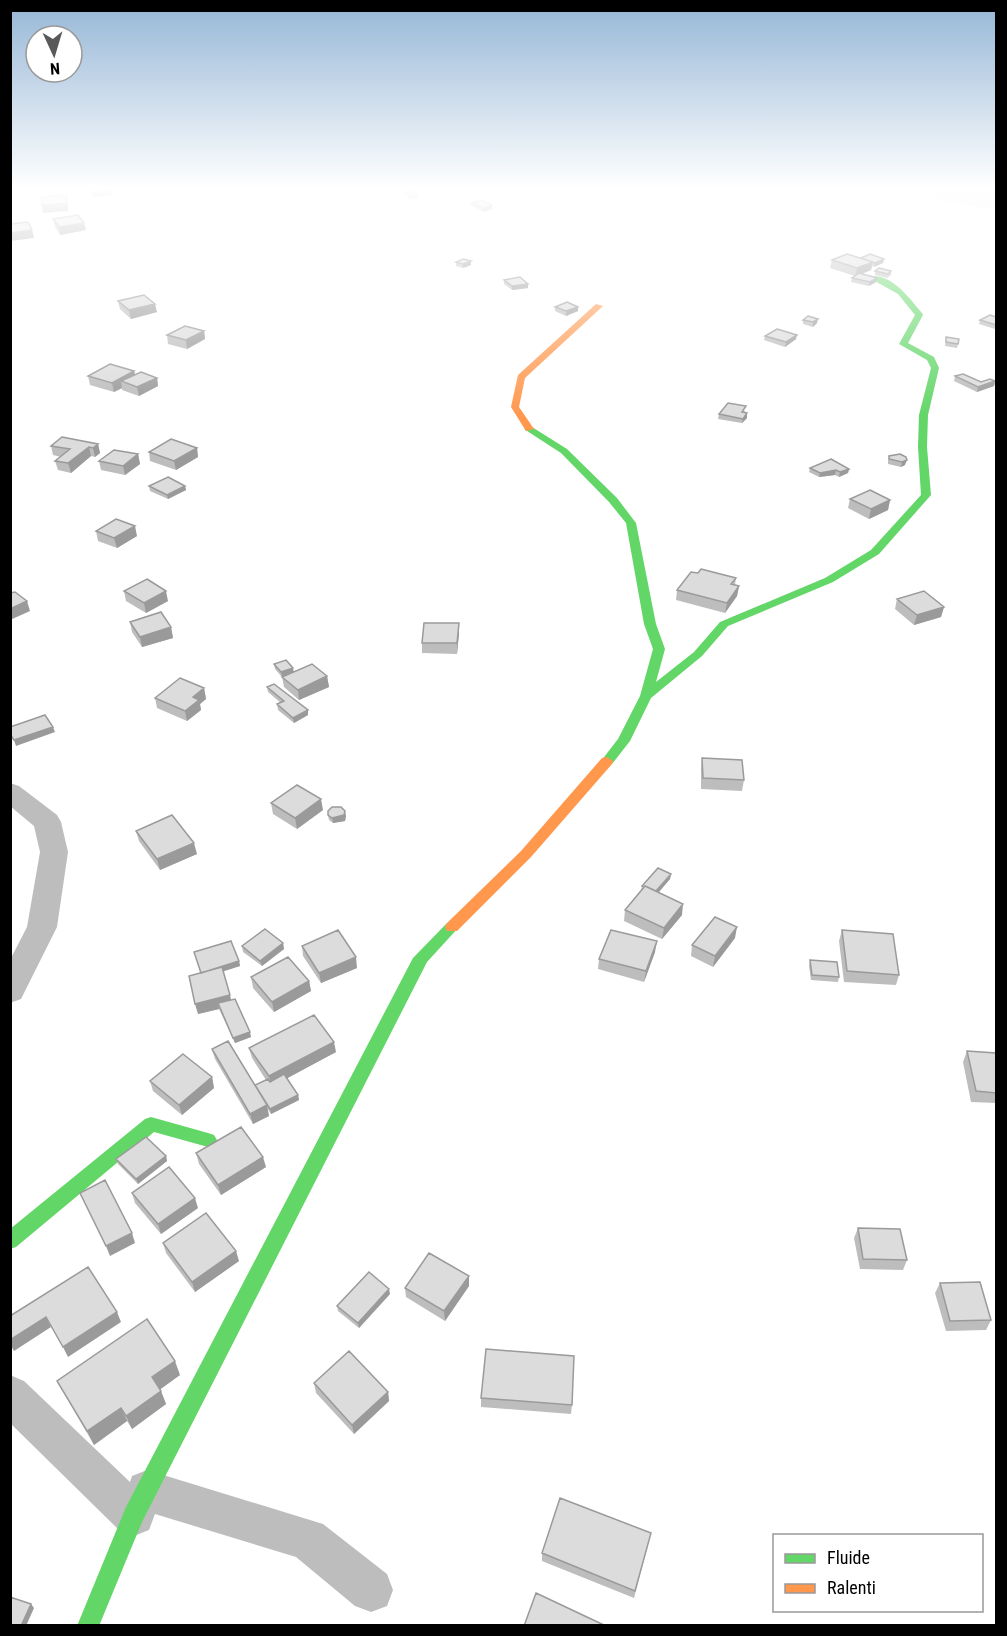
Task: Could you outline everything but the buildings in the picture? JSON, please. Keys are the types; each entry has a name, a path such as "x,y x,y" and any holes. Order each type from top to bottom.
{"street":[{"path":"646,696 698,654 723,624 829,580 875,552 926,495 922,437 926,387 935,368 931,358 903,344 919,315 901,292 876,278"},
{"path":"88,1626 140,1503 421,958 526,854 624,741 646,696 658,649 650,624 631,523 613,500 564,451 529,429 515,406 521,377 599,306"},
{"path":"10,792 47,822 54,852 42,927 10,991"},
{"path":"10,1241 152,1124 208,1140"},
{"path":"10,1395 140,1503 308,1539 371,1590"}],"traffic: fast":[{"path":"646,696 698,654 724,624 829,580 875,552 926,495 924,415 935,368 931,359 903,344 919,315 901,292 876,278"},
{"path":"529,429 564,451 613,500 631,523 650,624 659,649 646,696 624,741 607,761"},
{"path":"88,1626 134,1515 421,958 452,927"},
{"path":"10,1241 151,1124 208,1140"}],"traffic: slow":[{"path":"529,429 515,407 521,377 599,306"},
{"path":"452,927 526,854 607,761"}]}
